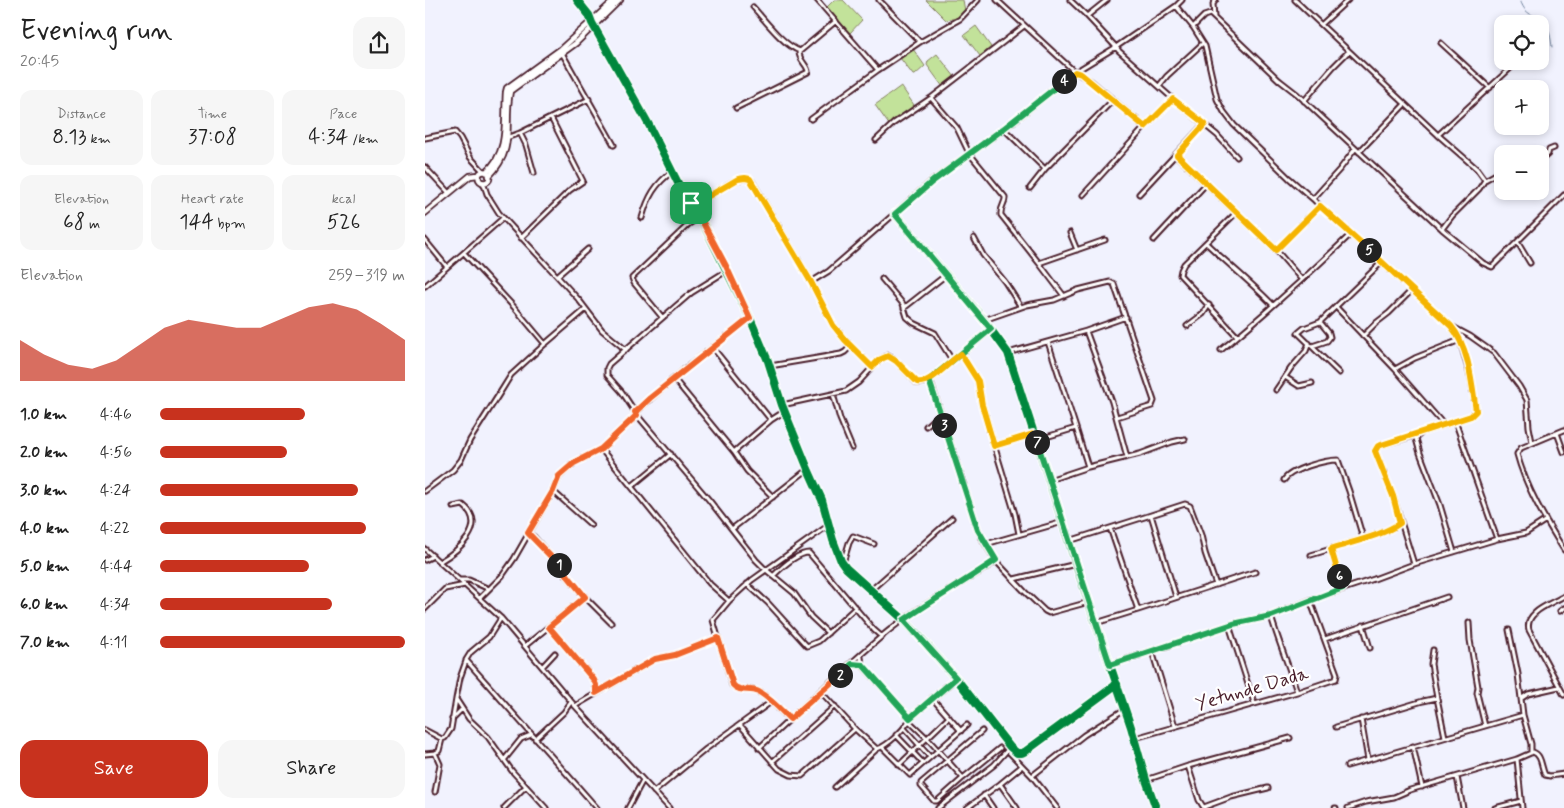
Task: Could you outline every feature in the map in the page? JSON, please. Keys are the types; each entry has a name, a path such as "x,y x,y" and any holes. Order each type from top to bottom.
{"street":[{"path":"577,0 589,15 685,195 700,217 728,270 770,366 785,411 808,469 818,488 833,540 843,563 904,620 956,678 1057,808"},
{"path":"615,0 593,24 507,88 503,144 495,164 479,178 503,218 557,276 602,330 627,350"},
{"path":"425,213 470,176 495,170 503,157 509,137 511,92 562,53 620,0"},
{"path":"817,0 879,70"},
{"path":"879,0 920,42"},
{"path":"811,120 920,42 960,19 978,0"},
{"path":"997,0 1075,72 1091,81 1145,127"},
{"path":"1070,0 1119,51 1173,99 1205,124 1237,157"},
{"path":"1087,16 1107,0"},
{"path":"811,282 829,271 933,181 1075,72 1116,47 1182,0"},
{"path":"1214,17 1213,4 1216,0"},
{"path":"1295,0 1477,170 1485,180"},
{"path":"1322,24 1348,0"},
{"path":"1175,6 1193,27 1203,43 1217,99 1234,125 1451,326 1460,340 1471,379 1476,411 1471,416 1419,434 1418,436 1415,435 1454,552"},
{"path":"753,7 777,34 793,48 800,50"},
{"path":"1193,27 1211,14 1279,80 1483,264 1490,267 1496,265 1564,196"},
{"path":"800,50 836,21"},
{"path":"876,140 894,123 931,98 1024,26"},
{"path":"1159,86 1167,76 1203,43"},
{"path":"1441,43 1490,88"},
{"path":"736,108 808,72 800,58 800,50"},
{"path":"1304,101 1349,51"},
{"path":"562,53 614,145"},
{"path":"1438,135 1509,70"},
{"path":"931,98 957,128 969,154 1005,197 1001,207 1001,215 1064,296"},
{"path":"509,137 589,99"},
{"path":"1083,195 1173,99"},
{"path":"1029,188 1045,169 1113,100"},
{"path":"1359,152 1405,104"},
{"path":"521,238 570,190 583,181 551,118"},
{"path":"1139,194 1205,124"},
{"path":"1003,129 1045,169"},
{"path":"425,138 455,132 458,134 467,152 488,180 483,182"},
{"path":"520,133 526,145 534,173"},
{"path":"1549,152 1551,148 1554,148"},
{"path":"1313,199 1341,169 1355,149"},
{"path":"1177,155 1276,250 1301,279"},
{"path":"425,167 449,193"},
{"path":"642,218 648,199 655,186 673,171"},
{"path":"1442,229 1485,180 1494,175"},
{"path":"691,203 702,200 738,179 750,179 811,282 833,325 872,367"},
{"path":"1154,240 1206,184"},
{"path":"1276,250 1320,206"},
{"path":"1236,213 1184,264 1181,275 1237,336"},
{"path":"895,214 984,320 1008,353 1033,434 1135,738 1146,780 1156,808"},
{"path":"662,317 632,278 689,224 700,217"},
{"path":"425,286 503,218"},
{"path":"1070,233 1077,250"},
{"path":"1221,350 1301,279 1313,271 1351,234"},
{"path":"974,238 983,255 1010,289 1021,307"},
{"path":"425,240 447,267"},
{"path":"1039,263 1105,240"},
{"path":"1206,243 1241,277 1258,289 1273,305"},
{"path":"1518,243 1530,263"},
{"path":"557,276 588,249"},
{"path":"464,253 545,344"},
{"path":"1339,373 1300,336 1299,330 1320,322 1383,262"},
{"path":"728,270 697,289 662,317 609,364 607,375 765,570 794,593 811,617 828,633"},
{"path":"904,308 946,275"},
{"path":"882,279 904,308 905,314 914,322 935,333 952,360"},
{"path":"984,320 1021,307 1112,283 1116,286 1154,401 1152,406 1117,417"},
{"path":"1363,336 1412,290"},
{"path":"1187,326 1203,314 1209,305"},
{"path":"1336,307 1395,369 1444,425"},
{"path":"425,491 453,470 461,460 470,440 507,378 586,309"},
{"path":"1008,353 1126,317"},
{"path":"481,598 510,566 553,491 559,476 566,469 601,449 636,413 674,379 750,318"},
{"path":"1276,390 1310,345 1327,341 1330,337 1320,322"},
{"path":"1451,326 1470,336 1493,353 1519,386 1527,400 1532,442"},
{"path":"783,405 846,391 854,386 879,360 888,356 896,361 917,382 921,383 929,380 991,329"},
{"path":"1085,331 1117,417 1127,457"},
{"path":"1395,369 1415,358 1460,340"},
{"path":"1048,342 1088,467"},
{"path":"770,366 841,354 851,346"},
{"path":"713,348 771,420"},
{"path":"961,354 978,381 982,405 1015,514 1019,534"},
{"path":"1285,378 1299,386 1312,383"},
{"path":"674,379 734,452 747,471 773,497"},
{"path":"929,380 978,530 996,560 1049,614 1089,602"},
{"path":"833,394 852,448"},
{"path":"734,452 771,420 785,411"},
{"path":"926,426 940,413"},
{"path":"1455,421 1497,539"},
{"path":"1036,440 1076,428"},
{"path":"1564,430 1532,442 1521,448 1517,454 1527,482 1564,550"},
{"path":"1557,433 1564,452"},
{"path":"994,446 1033,434"},
{"path":"1414,564 1393,496 1375,451 1378,446 1419,434"},
{"path":"1049,480 1185,439"},
{"path":"601,449 710,584 729,601"},
{"path":"631,486 671,454"},
{"path":"1284,480 1297,471 1339,460 1363,538"},
{"path":"732,529 808,469"},
{"path":"553,491 591,525"},
{"path":"1069,541 1185,504 1190,506 1216,585"},
{"path":"439,562 465,542 471,534 473,521 467,508 463,505 453,507"},
{"path":"1151,515 1176,597"},
{"path":"871,590 951,518"},
{"path":"1110,665 1229,625 1271,616 1343,588 1414,564 1497,539 1526,533 1546,520"},
{"path":"986,544 1063,522"},
{"path":"1311,555 1385,533 1400,523"},
{"path":"790,719 758,691 741,690 733,685 713,620 747,584 829,524"},
{"path":"1110,528 1138,610"},
{"path":"528,533 611,623"},
{"path":"843,563 849,542 853,536 874,544"},
{"path":"425,549 501,618 571,702 669,808"},
{"path":"1331,549 1343,588"},
{"path":"773,576 791,561 807,553 881,637"},
{"path":"425,560 433,556"},
{"path":"759,748 881,637 931,601 996,560"},
{"path":"1013,579 1076,564"},
{"path":"1096,623 1255,572"},
{"path":"459,580 469,580 489,589"},
{"path":"425,609 445,589 465,584"},
{"path":"747,584 768,603 807,646 819,641 856,607"},
{"path":"1564,596 1536,612 1527,624 1564,695"},
{"path":"525,646 585,597"},
{"path":"1310,600 1318,625 1325,639 1447,597"},
{"path":"1271,616 1297,692"},
{"path":"442,738 445,738 451,729 460,678 466,660 471,652 489,637 501,618"},
{"path":"1469,623 1470,640 1479,687 1477,693 1485,726"},
{"path":"1229,625 1254,703"},
{"path":"1363,625 1370,648"},
{"path":"549,627 594,680 596,693"},
{"path":"1509,630 1522,699 1523,715 1531,744 1531,753"},
{"path":"575,706 655,659 675,655 718,638"},
{"name":"Yetunde Dada","path":"1135,738 1336,679 1337,676 1325,639"},
{"path":"1433,650 1431,664 1445,737"},
{"path":"1152,651 1175,726"},
{"path":"542,667 555,653"},
{"path":"861,656 863,665 963,778"},
{"path":"466,660 597,808"},
{"path":"852,664 863,665"},
{"path":"835,787 877,749 904,728 932,698 956,678"},
{"path":"1009,748 1017,753 1026,751 1117,684"},
{"path":"1522,699 1528,694 1559,686"},
{"path":"821,692 855,729 877,749"},
{"path":"932,698 961,731"},
{"path":"1336,727 1437,698"},
{"path":"456,699 469,719 488,737 512,771 546,808"},
{"path":"535,739 564,712 571,702"},
{"path":"654,792 706,748 740,726 771,702"},
{"path":"772,762 835,706"},
{"path":"452,719 462,709"},
{"path":"1032,776 1084,735 1125,709"},
{"path":"1347,766 1523,715"},
{"path":"899,765 949,717"},
{"path":"1361,719 1368,760"},
{"path":"882,747 910,775 967,725"},
{"path":"740,726 779,770 787,774 802,776 855,729"},
{"path":"904,728 930,757"},
{"path":"425,730 442,738"},
{"path":"982,731 921,783 921,786 934,800 937,801 1000,748"},
{"path":"505,759 521,739 531,735"},
{"path":"895,735 923,763"},
{"path":"425,754 439,751 442,746 442,738"},
{"path":"1146,780 1188,766 1290,738"},
{"path":"1413,746 1422,787"},
{"path":"939,808 981,776 1009,748"},
{"path":"435,753 440,764 435,792"},
{"path":"1349,808 1366,802 1394,797 1531,753 1537,754 1543,772 1547,776 1564,774"},
{"path":"1517,759 1522,808"},
{"path":"967,808 1023,766"},
{"path":"1188,766 1199,800 1204,808 1231,797 1268,788"},
{"path":"1457,777 1463,808"},
{"path":"628,808 643,780"},
{"path":"1000,784 1017,808"},
{"path":"504,808 526,786"},
{"path":"984,795 993,808"},
{"path":"1495,808 1521,800"}],"green space":[{"path":"834,0 843,0 862,20 850,33 827,7"},
{"path":"926,0 963,0 965,11 962,17 946,20"},
{"path":"976,26 991,47 980,56 964,35"},
{"path":"913,49 925,66 915,75 900,58"},
{"path":"937,54 955,77 943,87 927,65 928,61"},
{"path":"901,86 914,105 890,126 875,105"}],"waterway":[{"path":"1520,0 1526,11 1542,20 1547,26 1552,47"}],"cycle path":[{"path":"577,0 589,15 649,125 684,195 700,217 750,318 768,361 782,405 822,500 841,561 846,568 904,620 920,637 959,682 1010,747 1017,753 1026,751 1117,684"},
{"path":"895,214 984,320 1008,353 1156,808"}],"route":[{"path":"691,203 702,200 739,179 747,178 752,181 811,282 833,325 872,367 884,357 892,357 917,382 921,383 929,380 961,354 978,381 979,393 994,446 1033,434 1110,665 1233,624 1271,616 1343,588 1331,549 1385,533 1400,523 1393,496 1375,451 1376,448 1471,416 1476,411 1471,379 1459,338 1455,331 1383,262 1320,206 1276,250 1177,155 1205,124 1173,99 1145,127 1091,81 1075,72 1040,101 933,181 895,214 991,329 952,360 929,380 978,530 996,560 904,620 956,678 910,718 863,665 852,664 790,719 758,691 741,690 733,685 718,638 675,655 655,659 596,693 597,689 594,680 549,627 585,597 534,537 528,533 553,491 559,476 566,469 601,449 637,415 635,412 650,398 750,318 726,266 691,203"}]}
